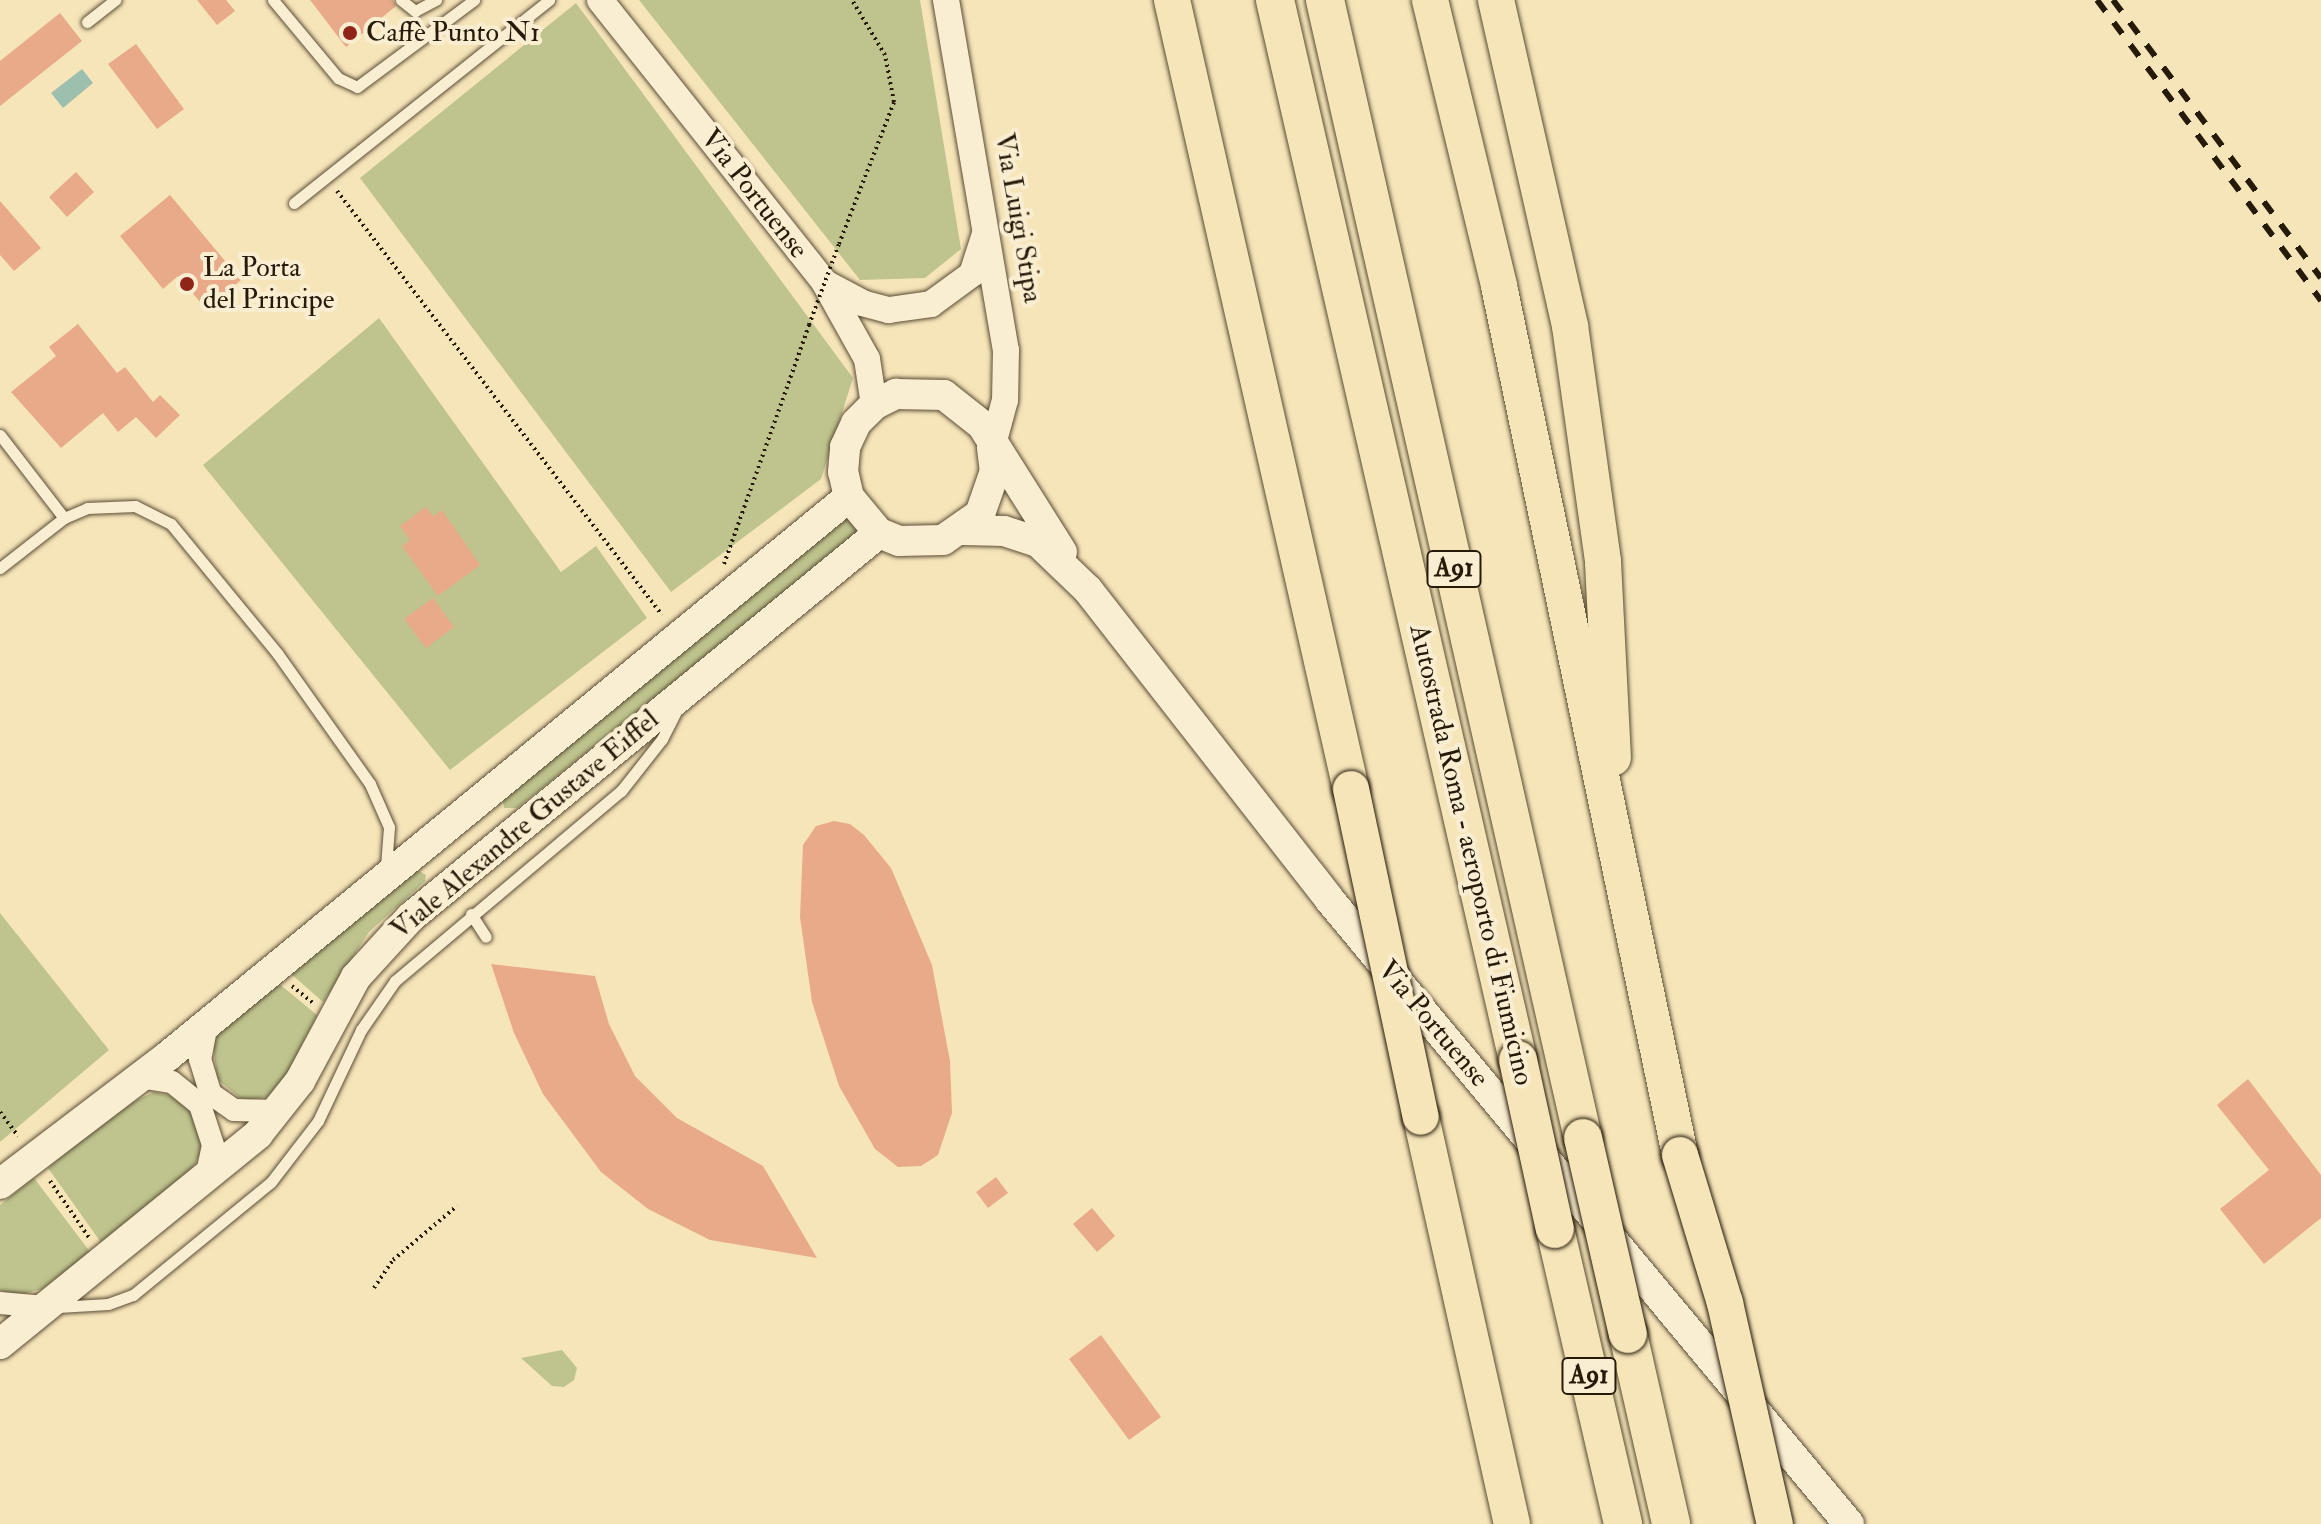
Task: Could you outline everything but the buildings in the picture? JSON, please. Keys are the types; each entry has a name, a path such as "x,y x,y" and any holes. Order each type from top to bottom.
{"highway":[{"path":"1172,0 1351,789 1512,1524"},
{"name":"Autostrada Roma - aeroporto di Fiumicino","path":"1275,0 1623,1524"},
{"name":"Autostrada Roma - aeroporto di Fiumicino","path":"1325,0 1671,1524"},
{"path":"1430,0 1499,286 1680,1155 1725,1303 1775,1524"},
{"path":"1496,0 1570,326 1599,530 1618,863"}],"main road":[{"name":"Via Portuense","path":"874,405 896,394 944,395 966,407 1088,590 1329,899 1849,1524"},
{"path":"874,405 856,423 845,447 843,472 849,497 879,533"},
{"path":"963,530 990,493 992,448"},
{"name":"Viale Alexandre Gustave Eiffel","path":"0,1184 207,1024 385,874 849,497"},
{"name":"Via Portuense","path":"879,533 921,544 963,530 1004,531 1038,542 1088,590"},
{"name":"Viale Alexandre Gustave Eiffel","path":"0,1344 206,1177 279,1111 351,984 386,942 879,533"}],"street":[{"name":"Via Portuense","path":"600,0 824,282 867,359 874,405"},
{"name":"Via Luigi Stipa","path":"946,0 987,226 1007,366 992,448"},
{"path":"824,282 875,307 911,310 931,304 972,274 987,226"},
{"path":"207,1024 200,1059 211,1094 234,1110 279,1111"},
{"path":"139,1077 172,1082 200,1105 213,1145 206,1177"},
{"path":"0,1303 45,1307"}],"lane":[{"path":"87,22 115,0"},
{"path":"273,0 338,78 357,87 474,0"},
{"path":"401,0 415,11 436,0"},
{"path":"294,203 549,0"},
{"path":"0,435 64,518"},
{"path":"0,568 64,518 87,508 135,506 159,515 183,535 277,653 370,784 389,827 385,874"},
{"path":"45,1307 100,1305 133,1295 271,1182 318,1121 380,1000 471,914 621,791 662,739 684,692"},
{"path":"471,914 486,937"}],"path":[{"path":"722,568 809,325 894,102 885,55 852,0"},
{"path":"326,177 664,617"},
{"path":"283,978 321,1010"},
{"path":"0,1112 23,1143"},
{"path":"45,1175 96,1248"},
{"path":"374,1288 393,1260 457,1206"}],"green space":[{"path":"639,0 920,0 961,249 925,278 860,280"},
{"path":"576,3 853,378 821,479 671,592 360,178"},
{"path":"379,318 561,572 596,546 647,618 450,770 203,465"},
{"path":"852,513 865,528 517,808 504,808 503,799"},
{"path":"417,870 426,875 425,881 369,932 323,1002 289,972"},
{"path":"0,913 109,1050 0,1142"},
{"path":"277,982 317,1015 282,1084 269,1096 245,1102 217,1079 213,1045 219,1030"},
{"path":"154,1092 176,1097 192,1110 203,1140 201,1153 190,1172 102,1244 48,1168 121,1107"},
{"path":"34,1178 91,1253 42,1289 14,1296 0,1290 0,1205"},
{"path":"562,1350 577,1368 574,1380 564,1387 552,1386 521,1358"}],"shaded area":[{"path":"82,69 93,83 63,108 51,93"}],"railway":[{"path":"2097,0 2321,301"},
{"path":"2113,0 2321,278"}],"place":[{"name":"Caffè Punto N1","path":"350,33"},
{"name":"La Porta del Principe","path":"187,284"}]}
